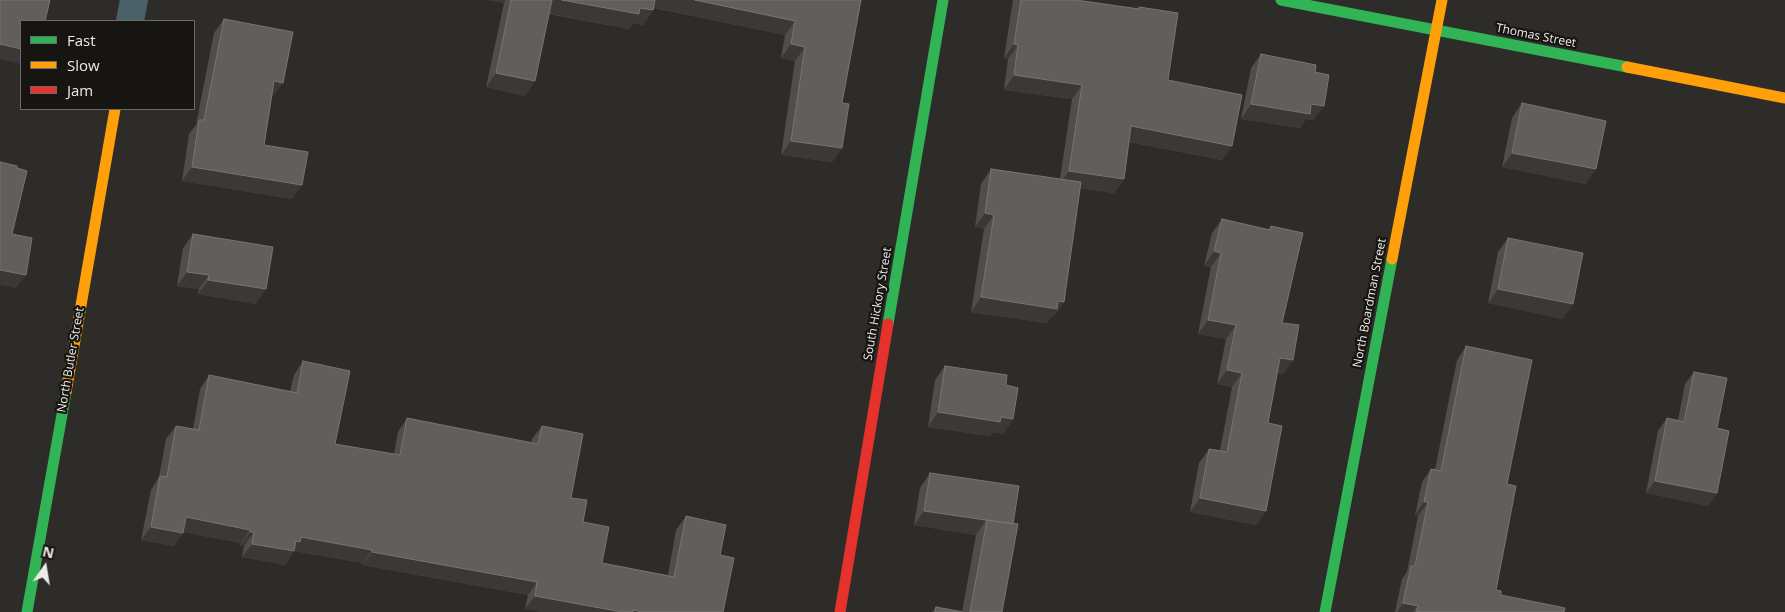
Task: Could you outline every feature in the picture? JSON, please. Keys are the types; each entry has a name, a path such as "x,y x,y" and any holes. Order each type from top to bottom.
{"street":[{"path":"130,20 134,0"},
{"name":"South Hickory Street","path":"840,612 943,0"},
{"name":"Thomas Street","path":"1281,0 1785,98"},
{"name":"North Boardman Street","path":"1326,612 1442,0"},
{"name":"North Butler Street","path":"27,612 115,110"}],"building":[{"path":"0,0 50,0 45,20 20,20 20,49 0,44"},
{"path":"511,0 552,0 535,81 496,73"},
{"path":"562,0 655,0 653,10 640,8 639,14"},
{"path":"695,0 861,0 842,103 849,104 842,148 791,141 805,47 791,44 795,21"},
{"path":"1021,0 1076,0 1178,13 1168,80 1242,95 1232,146 1131,126 1124,179 1069,171 1082,85 1014,75 1018,45 1014,44"},
{"path":"224,19 293,32 283,83 274,81 264,145 308,152 302,185 192,167 199,120 204,120"},
{"path":"1261,54 1316,65 1315,72 1329,75 1324,106 1311,104 1310,114 1251,104"},
{"path":"1522,103 1606,121 1596,169 1512,153"},
{"path":"0,162 17,166 17,168 27,171 12,234 32,238 26,275 0,270"},
{"path":"991,169 1081,182 1064,302 1058,301 1057,309 981,297 994,215 985,213"},
{"path":"1222,219 1270,230 1271,226 1303,233 1282,323 1299,325 1293,360 1280,358 1268,423 1282,426 1266,511 1200,498 1209,449 1227,452 1242,373 1227,370 1236,325 1208,320 1221,253 1214,251"},
{"path":"193,234 273,247 266,289 208,280 209,275 187,272"},
{"path":"1508,238 1583,253 1573,304 1498,289"},
{"path":"1466,346 1532,360 1507,484 1516,486 1496,590 1501,591 1501,595 1565,608 1564,612 1422,612 1416,611 1418,606 1403,603 1411,566 1415,566 1428,502 1424,502 1431,469 1441,471"},
{"path":"303,361 350,371 335,444 400,455 407,418 538,444 542,426 583,434 571,498 587,500 583,522 609,527 602,563 674,577 686,516 726,525 720,555 734,558 723,612 642,612 633,610 633,612 622,612 535,596 537,582 372,552 372,550 301,537 300,542 296,541 294,551 252,544 254,532 250,532 250,530 186,517 183,533 151,527 160,476 167,477 176,426 199,430 209,375 297,393"},
{"path":"945,366 1007,375 1006,385 1018,388 1013,419 1001,417 1000,422 938,412"},
{"path":"1694,372 1727,378 1717,428 1729,431 1717,493 1655,481 1667,418 1684,422"},
{"path":"930,473 1019,486 1013,524 924,511"},
{"path":"987,520 1018,524 1002,612 970,612"},
{"path":"936,607 963,612 935,612"}],"traffic: fast":[{"path":"888,324 943,0"},
{"path":"1281,0 1627,67"},
{"path":"1325,612 1392,259"},
{"path":"27,612 66,392"}],"traffic: slow":[{"path":"1392,259 1442,0"},
{"path":"1627,67 1785,98"},
{"path":"66,392 115,110"}],"traffic: jam":[{"path":"840,612 888,324"}]}
